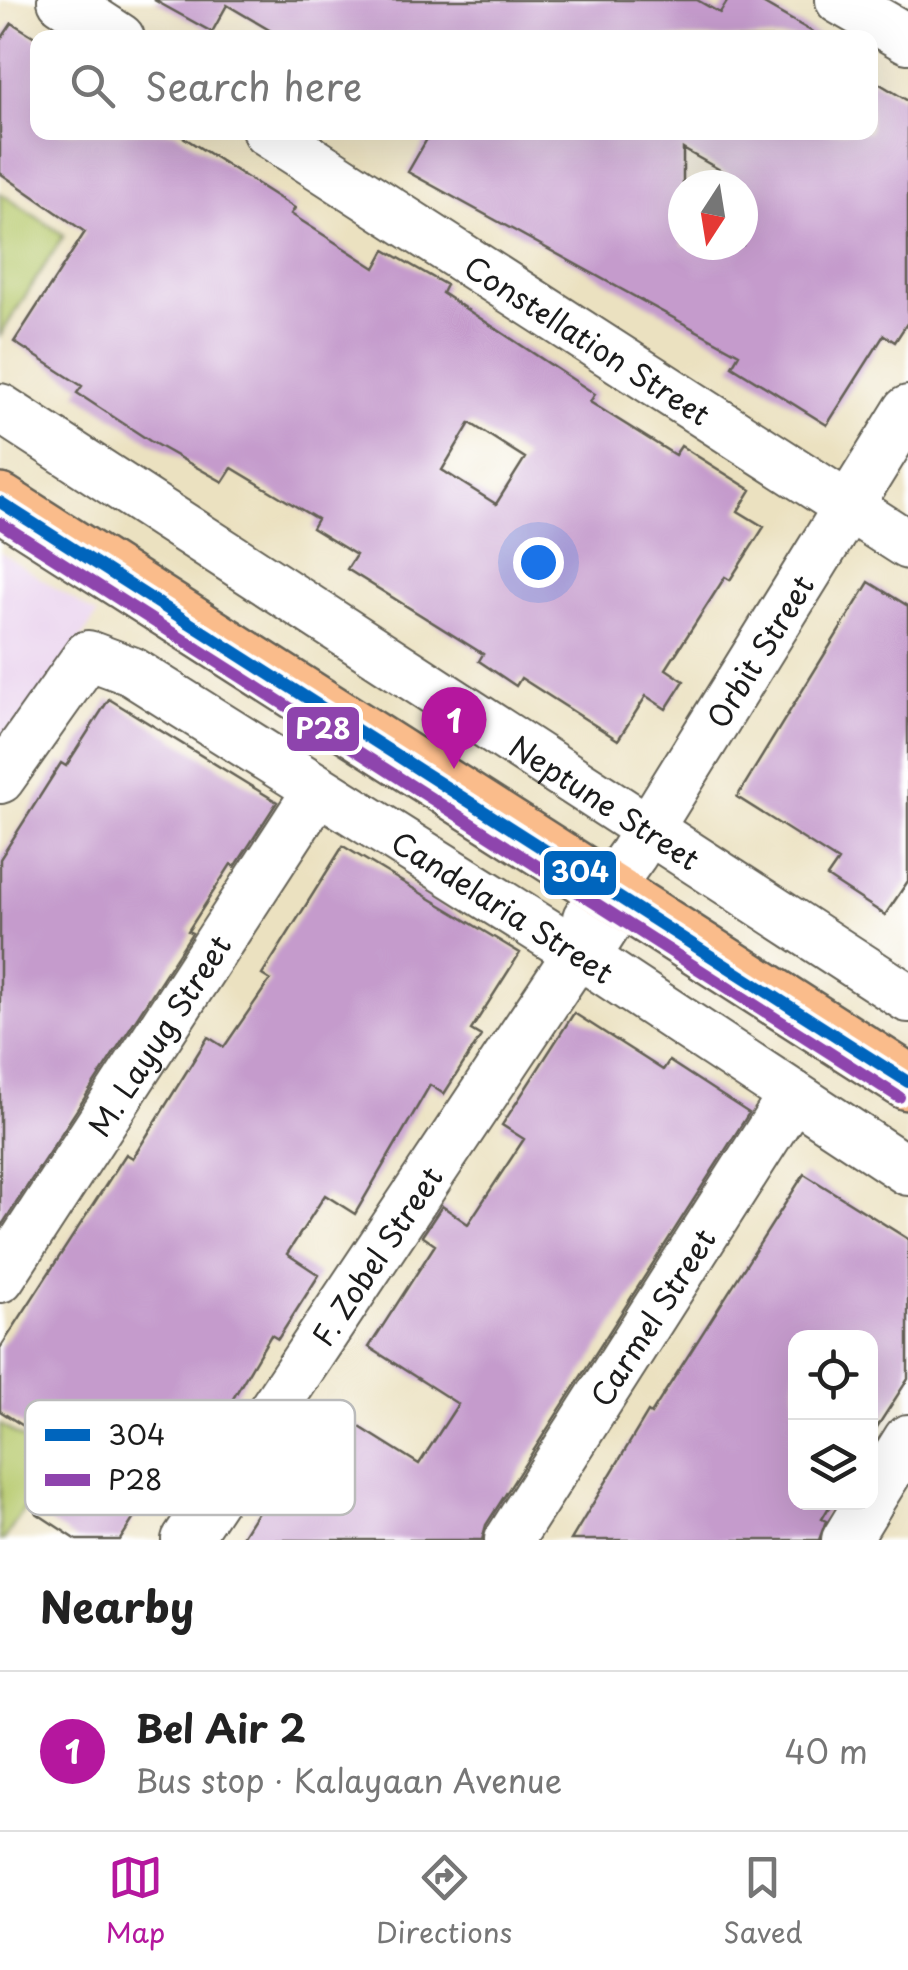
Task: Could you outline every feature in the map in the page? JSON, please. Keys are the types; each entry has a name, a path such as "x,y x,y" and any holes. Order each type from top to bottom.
{"main road":[{"path":"0,502 908,1082"}],"street":[{"path":"62,0 108,30"},
{"path":"840,0 908,39"},
{"name":"Constellation Street","path":"279,140 908,546"},
{"name":"Neptune Street","path":"0,408 908,998"},
{"name":"Orbit Street","path":"614,895 649,827 908,410"},
{"name":"Candelaria Street","path":"0,778 88,655 130,672 908,1170"},
{"name":"M. Layug Street","path":"0,1278 317,790"},
{"name":"F. Zobel Street","path":"279,1400 614,895"},
{"name":"Carmel Street","path":"510,1540 793,1096"},
{"path":"878,1489 908,1439"},
{"path":"846,1540 865,1510"},
{"name":"F. Zobel Street","path":"186,1540 203,1515"}],"shaded area":[{"path":"0,552 97,615 0,759"}],"green space":[{"path":"0,193 64,235 0,336"},
{"path":"0,1424 25,1440 25,1508 4,1540 0,1540"}],"building":[{"path":"154,0 697,0 720,13 728,0 757,0 809,30 269,30 227,5 213,30"},
{"path":"12,23 30,34 30,140 188,140 295,208 291,214 375,268 385,250 446,285 442,293 595,394 590,402 675,455 681,446 751,490 738,511 764,527 730,580 725,577 666,669 684,681 666,709 646,696 618,740 521,678 516,686 479,661 483,654 347,569 356,555 312,528 317,519 232,468 223,482 77,393 82,386 14,342 85,232 0,173 0,41","holes":["470,423 525,458 496,504 442,470"]},
{"path":"878,83 908,101 908,322 895,342 884,335 827,425 732,366 739,354 408,172 426,140 878,140"},
{"path":"869,582 908,606 908,881 885,915 827,877 838,861 737,797"},
{"path":"109,699 277,802 235,867 231,864 188,931 192,933 0,1228 0,859 61,763 66,766"},
{"path":"343,846 520,953 471,1030 481,1036 444,1094 430,1085 355,1214 325,1195 287,1254 319,1275 278,1339 271,1335 232,1400 25,1400 25,1427 0,1411 0,1348 126,1154 133,1158 208,1037 224,1047 270,980 262,975"},
{"path":"574,1013 663,1070 669,1061 749,1113 486,1525 482,1540 240,1540 256,1515 355,1515 355,1424 419,1464 458,1404 369,1347 435,1245 422,1236 442,1206 468,1224 524,1139 502,1125"},
{"path":"804,1174 908,1239 908,1379 878,1426 878,1330 788,1330 788,1510 827,1510 819,1540 571,1540 648,1412 651,1414"},
{"path":"39,1515 136,1515 120,1540 77,1540"}],"transit line":[{"name":"304","path":"0,502 908,1082"},
{"name":"P28","path":"0,523 899,1097"}],"place":[{"name":"Bel Air 2","path":"454,769"}]}
